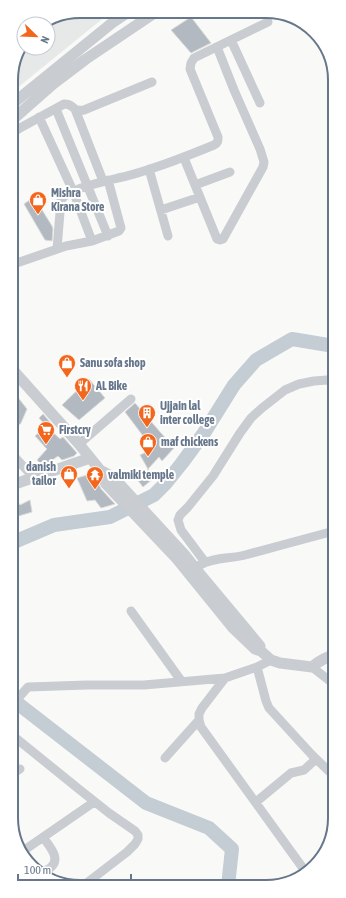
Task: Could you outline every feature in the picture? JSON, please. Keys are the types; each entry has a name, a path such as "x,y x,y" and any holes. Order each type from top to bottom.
{"street":[{"path":"18,99 120,18"},
{"path":"18,115 81,63 147,18"},
{"path":"57,249 61,200 66,195 87,186 184,158 217,143 218,137 190,69 191,63 194,58 268,22"},
{"path":"232,40 260,103"},
{"path":"184,158 217,239 223,239 264,165 264,161 217,47"},
{"path":"18,129 64,104 67,104 79,111 84,110 152,82"},
{"path":"56,108 108,236"},
{"path":"18,263 66,246 108,236 119,231 121,228 106,181 75,109"},
{"path":"39,117 73,191 92,241"},
{"path":"149,169 168,236"},
{"path":"195,185 230,172"},
{"path":"161,210 200,197"},
{"path":"18,376 79,444 100,470 180,556 233,628 255,650 261,651 271,660 280,663 312,667 328,680"},
{"path":"261,651 260,646 200,565 181,530 178,520 180,515 213,476 251,418 285,390 299,384 328,380"},
{"path":"79,444 131,399"},
{"path":"18,483 90,458"},
{"path":"18,461 34,478"},
{"path":"180,556 200,565 215,559 243,555 328,533"},
{"path":"131,611 182,682"},
{"path":"312,667 328,656"},
{"path":"18,698 28,687 144,685 225,678 257,667 271,660"},
{"path":"257,667 269,708 328,770"},
{"path":"225,678 199,714 201,727 303,868"},
{"path":"165,758 199,720"},
{"path":"18,740 94,802 136,831 138,839 135,844 91,880"},
{"path":"256,802 291,773 304,770 316,759"},
{"path":"26,849 94,802"},
{"path":"43,837 54,853 55,859 54,863 46,870"}],"shaded area":[{"path":"103,18 18,87 20,64 23,56 56,56 56,23 68,19"}],"building":[{"path":"192,18 211,43 191,53 171,30"},
{"name":"Mishra Kirana Store","path":"34,197 52,226 52,241 45,240 24,204"},
{"name":"AL Bike","path":"89,379 105,398 79,420 62,405"},
{"path":"18,398 27,409 21,423 18,426"},
{"name":"Ujjain lal inter college","path":"135,403 174,448 162,461 159,457 148,469 140,455 153,449 125,412"},
{"path":"43,414 50,422 46,426 39,418"},
{"path":"46,426 60,439 63,437 77,453 74,456 62,460 58,456 43,467 37,460 47,449 35,436"},
{"path":"148,469 154,478 143,487 136,478"},
{"name":"valmiki temple","path":"94,473 101,489 115,504 101,508 95,500 87,501 77,478"},
{"path":"30,500 32,512 18,516 18,502 20,505"}],"waterway":[{"path":"18,540 54,525 110,517 154,495 182,463 204,433 234,385 256,360 292,339 328,345"},
{"path":"18,704 146,803 209,828 232,849 229,880"}],"place":[{"name":"Mishra Kirana Store","path":"38,215"},
{"name":"Sanu sofa shop","path":"67,378"},
{"name":"AL Bike","path":"83,401"},
{"name":"Ujjain lal inter college","path":"147,428"},
{"name":"Firstcry","path":"46,445"},
{"name":"maf chickens","path":"148,457"},
{"name":"danish tailor","path":"69,489"},
{"name":"valmiki temple","path":"95,490"}]}
